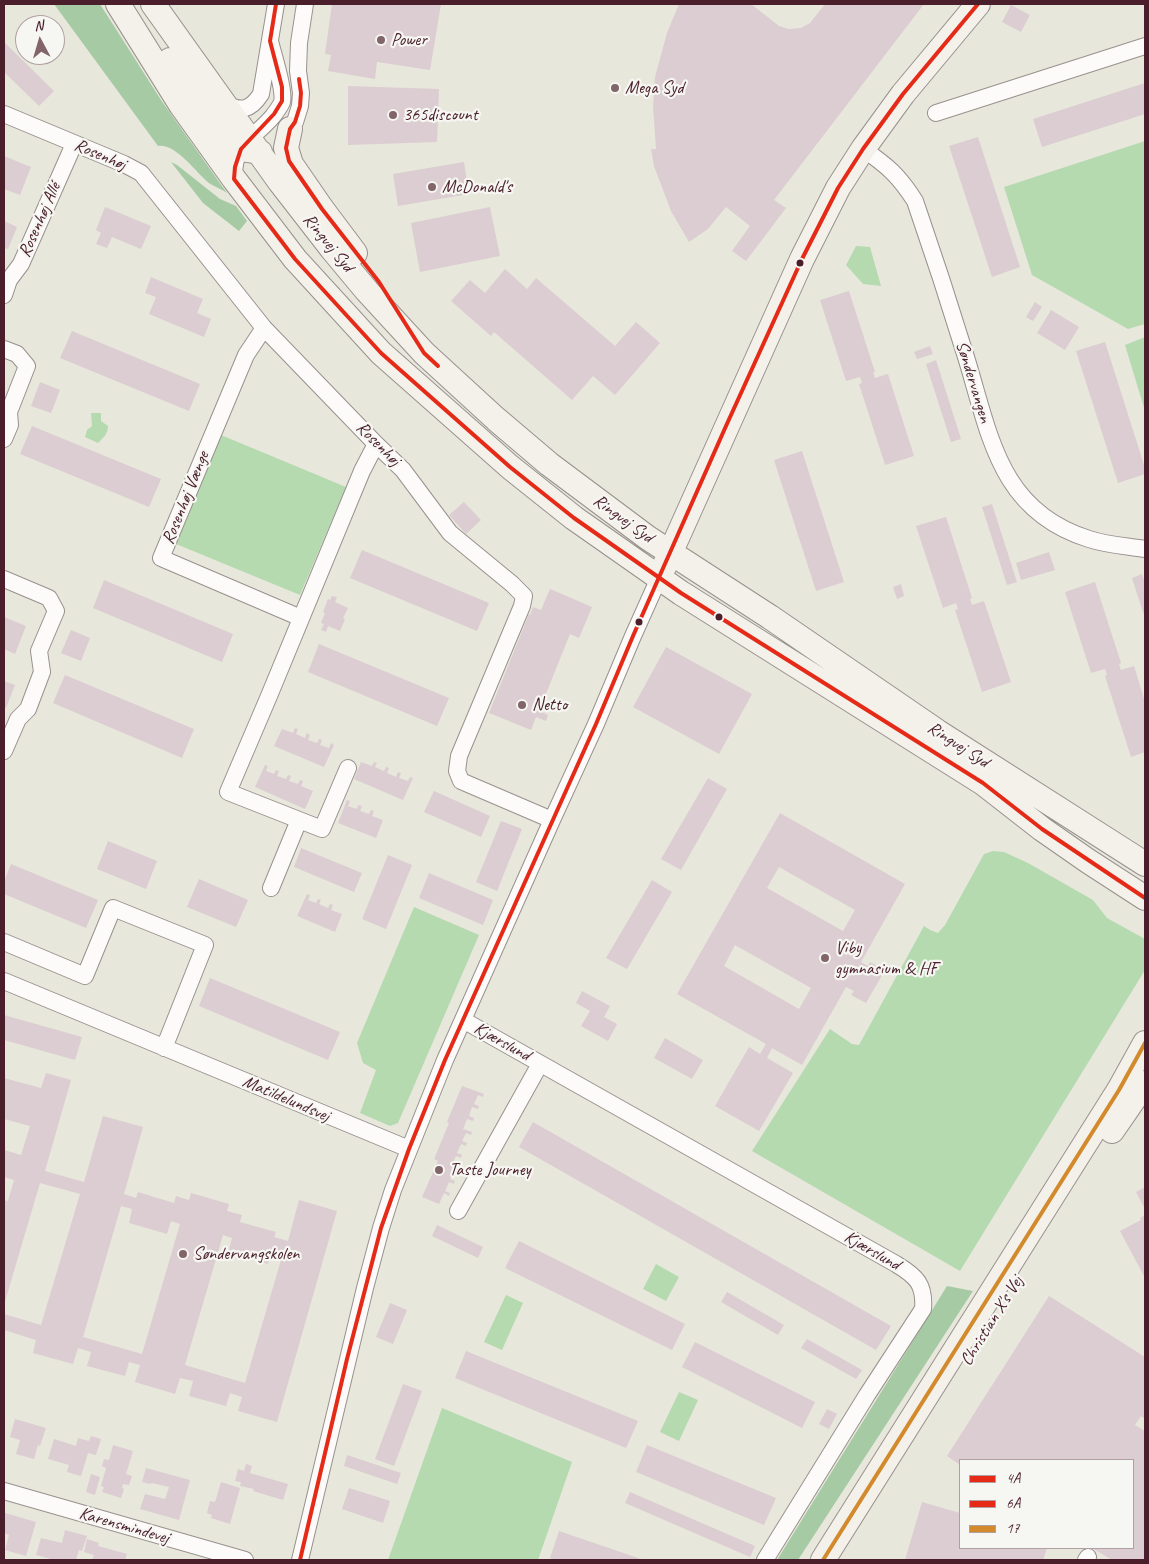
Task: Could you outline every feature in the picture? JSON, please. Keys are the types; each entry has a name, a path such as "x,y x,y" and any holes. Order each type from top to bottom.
{"main road":[{"name":"Ringvej Syd","path":"118,4 181,105 234,179 295,258 381,354 510,467 574,518 659,578 983,783 1065,845 1145,898"},
{"path":"129,4 225,136 249,146 268,148 290,129"},
{"name":"Ringvej Syd","path":"153,4 224,103 249,146 338,256 367,291 424,353 496,419 549,464 613,513 938,732 1145,864"},
{"path":"659,578 802,259 838,188 863,149 903,94 978,4"},
{"path":"290,129 286,148 291,164 322,209 379,282 424,353"},
{"name":"Christian X's Vej","path":"823,1560 1114,1098 1145,1043"},
{"name":"Christian X's Vej","path":"842,1560 1104,1143 1145,1083"}],"street":[{"path":"224,103 234,108 243,109 251,106 263,90 276,4"},
{"path":"290,129 295,122 300,106 299,43 305,4"},
{"path":"234,179 234,164 282,103 282,93 270,41"},
{"path":"936,113 1145,46"},
{"name":"Rosenhøj","path":"4,114 124,164 141,173 264,328 403,470 450,533 524,596 522,606 458,756 457,771 460,781 552,820"},
{"name":"Rosenhøj Allé","path":"4,295 9,280 21,264 74,144"},
{"name":"Søndervangen","path":"863,149 889,167 905,185 915,201 966,356 993,449 1003,470 1020,495 1046,518 1075,534 1102,543 1145,549"},
{"name":"Rosenhøj Vænge","path":"264,328 246,355 161,558 301,618"},
{"path":"4,349 17,354 27,366 9,412 10,424 4,439"},
{"path":"348,768 322,829 228,792 362,471 376,444"},
{"path":"300,1560 369,1271 381,1228 409,1150 438,1077 596,724 659,578"},
{"path":"4,579 49,598 56,611 40,651 42,672 28,709 18,720 4,751"},
{"path":"271,888 299,820"},
{"path":"4,942 85,976 113,908 205,945 164,1048"},
{"name":"Matildelundsvej","path":"4,981 409,1150"},
{"name":"Kjærslund","path":"463,1020 916,1277 924,1296 923,1309 867,1395 765,1560"},
{"name":"Kjærslund","path":"458,1212 540,1064"},
{"name":"Karensmindevej","path":"4,1491 196,1554 245,1560"}],"green space":[{"path":"54,4 100,4 161,100 227,193 209,183 172,149 158,146 65,19 65,15 62,15"},
{"path":"1145,141 1145,324 1128,329 1032,275 1004,187"},
{"path":"171,162 220,199 236,206 247,221 239,231 203,203"},
{"path":"856,246 870,247 881,286 863,284 846,265"},
{"path":"1145,337 1145,411 1125,345"},
{"path":"91,413 101,413 101,421 108,426 106,434 98,443 85,437 87,430 92,426"},
{"path":"221,435 346,487 300,595 176,544"},
{"path":"993,851 1004,852 1028,863 1093,900 1107,918 1145,939 1145,970 960,1271 752,1151 830,1029 852,1044 859,1045 924,926 938,933 945,925 984,854"},
{"path":"414,907 479,935 398,1123 390,1126 360,1113 376,1070 363,1063 357,1043"},
{"path":"656,1264 679,1277 666,1301 643,1289"},
{"path":"947,1286 973,1291 798,1560 777,1560"},
{"path":"506,1295 523,1303 502,1350 484,1342"},
{"path":"679,1392 698,1400 679,1441 660,1432"},
{"path":"442,1408 572,1462 538,1560 388,1560"}],"building":[{"name":"Power","path":"332,4 441,4 430,70 377,62 375,79 328,71 331,55 325,54"},
{"path":"679,4 751,4 779,26 789,29 801,28 810,23 825,4 924,4 774,200 786,208 746,261 732,251 750,226 726,207 708,229 689,242 671,211 654,166 651,149 656,149 653,106 655,77 667,33"},
{"path":"1011,5 1030,15 1021,32 1002,22"},
{"path":"4,42 15,53 15,65 27,65 54,91 39,106 4,72"},
{"path":"1145,83 1145,114 1042,147 1033,119"},
{"name":"365discount","path":"348,86 439,89 437,142 348,145"},
{"path":"978,137 1020,267 992,277 949,146"},
{"path":"4,156 31,167 20,195 4,189"},
{"name":"McDonald's","path":"464,162 469,194 398,206 393,174"},
{"path":"105,207 151,226 141,249 112,237 107,248 96,244 101,233 96,230"},
{"path":"490,207 500,256 420,272 411,223"},
{"path":"4,221 17,227 8,249 4,248"},
{"path":"505,269 527,289 536,278 615,346 636,322 660,343 615,395 593,376 572,400 494,332 491,336 451,301 470,280 485,293"},
{"path":"151,277 203,299 197,313 211,319 204,337 149,314 156,297 145,293"},
{"path":"849,291 875,372 873,372 875,378 888,374 914,456 885,465 859,384 862,383 860,377 846,381 820,300"},
{"path":"1035,302 1042,307 1033,321 1026,317"},
{"path":"1051,310 1079,327 1065,350 1037,333"},
{"path":"72,331 200,384 189,411 60,358"},
{"path":"1105,342 1145,468 1145,474 1118,483 1076,351"},
{"path":"930,346 933,354 917,359 914,352"},
{"path":"936,360 961,439 951,442 926,364"},
{"path":"40,382 60,390 51,413 31,406"},
{"path":"32,426 161,479 149,507 20,454"},
{"path":"802,451 844,582 816,591 774,460"},
{"path":"464,502 481,520 466,534 449,515"},
{"path":"992,504 1017,582 1007,585 982,507"},
{"path":"946,517 972,598 970,599 972,605 984,601 1011,682 982,692 955,610 958,609 956,603 943,608 916,526"},
{"path":"362,550 489,603 477,631 350,578"},
{"path":"1049,552 1055,570 1021,580 1016,563"},
{"path":"1142,574 1145,583 1145,618 1132,578"},
{"path":"104,580 233,634 222,662 93,608"},
{"path":"1095,582 1121,663 1119,664 1121,670 1134,666 1145,702 1145,752 1131,757 1105,676 1107,675 1105,669 1091,673 1065,592"},
{"path":"901,584 904,596 897,599 893,587"},
{"path":"550,589 592,607 579,638 570,634 539,711 548,715 546,721 536,717 531,730 489,713 529,614 533,607 541,610"},
{"path":"332,596 337,597 335,602 348,608 340,631 328,626 326,632 321,630 324,624 321,623 328,599 330,600"},
{"path":"4,617 26,626 15,654 4,649"},
{"path":"71,630 90,638 81,661 61,653"},
{"path":"319,644 449,698 437,726 308,672"},
{"path":"666,647 752,694 719,754 633,707"},
{"path":"65,675 194,729 182,758 53,703"},
{"path":"4,681 15,685 6,708 4,707"},
{"path":"295,728 298,729 296,734 305,738 307,733 310,735 308,740 317,743 319,739 322,740 320,745 329,748 331,743 334,745 324,767 274,746 282,729 293,733"},
{"path":"361,762 372,766 374,762 377,763 375,767 384,771 386,767 389,768 387,773 396,777 398,772 401,773 399,778 408,781 410,777 413,778 403,800 354,779"},
{"path":"265,765 268,766 266,771 274,774 276,770 279,771 277,776 286,779 288,775 291,776 289,781 298,784 300,780 303,781 301,786 313,791 305,809 255,787"},
{"path":"708,778 727,789 681,870 661,859"},
{"path":"434,791 490,816 481,837 424,812"},
{"path":"347,800 350,801 348,806 357,809 358,805 362,806 360,811 369,814 371,810 374,811 372,816 383,820 376,838 338,823"},
{"path":"780,813 905,884 861,962 868,966 870,962 885,970 866,1003 851,995 854,991 846,987 802,1065 772,1048 767,1058 793,1073 759,1131 715,1106 749,1047 760,1054 766,1044 677,994","holes":["779,867 855,910 843,931 767,888","735,945 811,988 799,1009 724,966"]},
{"path":"501,821 522,829 497,891 476,882"},
{"path":"108,841 157,861 146,889 97,869"},
{"path":"301,848 362,873 354,892 294,867"},
{"path":"388,855 412,865 386,929 362,919"},
{"path":"11,864 98,900 86,928 4,894 4,882"},
{"path":"429,873 493,900 483,925 419,898"},
{"path":"199,879 248,900 236,927 187,907"},
{"path":"652,880 672,892 627,969 606,958"},
{"path":"307,894 310,895 308,900 316,903 318,899 321,900 319,904 328,908 330,904 333,905 331,910 342,914 335,932 297,916"},
{"path":"210,978 340,1032 328,1060 199,1006"},
{"path":"582,991 610,1006 604,1017 617,1024 608,1041 581,1026 590,1011 576,1003"},
{"path":"4,1015 82,1037 75,1060 4,1040"},
{"path":"665,1038 703,1060 692,1079 654,1058"},
{"path":"46,1073 71,1080 45,1171 84,1182 103,1116 143,1127 124,1194 136,1198 138,1192 174,1203 176,1196 189,1200 191,1193 229,1204 227,1211 242,1215 240,1222 276,1232 274,1237 288,1241 299,1200 337,1211 277,1422 238,1411 242,1397 230,1393 226,1406 189,1396 193,1381 180,1378 175,1394 135,1382 140,1365 129,1362 125,1376 87,1366 91,1352 78,1348 73,1364 33,1353 36,1340 4,1330 4,1314 41,1325 80,1194 40,1183 4,1305 4,1200 8,1201 14,1180 4,1177 4,1150 21,1155 30,1126 4,1119 4,1078 41,1088","holes":["121,1206 132,1209 129,1223 167,1234 171,1221 180,1224 142,1354 83,1337","223,1235 232,1238 228,1253 268,1264 272,1250 283,1253 245,1383 185,1365"]},
{"path":"462,1086 484,1094 483,1097 478,1095 474,1104 479,1106 478,1109 472,1107 469,1116 474,1118 473,1121 467,1119 463,1129 472,1132 471,1135 466,1133 462,1141 467,1143 466,1146 461,1144 457,1153 462,1155 461,1158 456,1156 451,1166 460,1169 459,1172 454,1170 450,1179 455,1181 454,1184 449,1182 445,1191 450,1193 449,1196 444,1193 439,1204 422,1197 438,1161 434,1159"},
{"path":"533,1122 891,1326 876,1350 519,1147"},
{"path":"1145,1187 1145,1209 1136,1192"},
{"path":"1145,1215 1145,1278 1120,1231 1141,1220 1140,1218"},
{"path":"437,1225 483,1247 478,1258 432,1236"},
{"path":"519,1241 685,1324 672,1350 505,1268"},
{"path":"727,1292 784,1325 778,1335 721,1302"},
{"path":"1049,1296 1145,1357 1145,1419 1141,1416 1135,1425 1145,1431 1145,1560 1112,1560 1094,1549 1134,1549 1134,1459 959,1459 959,1464 947,1456"},
{"path":"390,1303 407,1310 393,1344 376,1337"},
{"path":"807,1339 862,1370 856,1379 801,1348"},
{"path":"695,1342 815,1402 802,1428 682,1367"},
{"path":"466,1351 638,1421 626,1448 455,1378"},
{"path":"403,1384 422,1391 394,1466 375,1459"},
{"path":"827,1409 837,1414 829,1429 819,1424"},
{"path":"15,1419 46,1428 34,1459 16,1454 20,1440 10,1437"},
{"path":"91,1436 101,1439 96,1455 88,1453 81,1476 67,1472 69,1465 48,1459 54,1439 76,1446 78,1438 89,1441"},
{"path":"113,1445 133,1451 126,1474 132,1476 129,1485 123,1484 122,1488 124,1489 121,1498 102,1492 104,1487 101,1486 106,1468 102,1466 104,1459 109,1460"},
{"path":"647,1445 776,1498 764,1525 636,1472"},
{"path":"347,1455 401,1473 397,1484 344,1466"},
{"path":"246,1464 252,1466 250,1473 288,1484 283,1500 240,1486 241,1482 235,1481 238,1469 244,1471"},
{"path":"146,1468 190,1480 179,1520 140,1509 145,1494 165,1499 169,1487 142,1482"},
{"path":"91,1474 100,1477 95,1495 86,1492"},
{"path":"221,1482 240,1488 230,1524 211,1518 212,1515 207,1513 210,1501 215,1502"},
{"path":"349,1488 390,1501 383,1523 342,1509"},
{"path":"630,1492 755,1546 750,1557 625,1503"},
{"path":"922,1502 959,1513 959,1549 1047,1549 1043,1560 905,1560"},
{"path":"5,1513 36,1522 26,1556 5,1550 9,1535 4,1533"},
{"path":"65,1530 87,1536 82,1551 79,1550 76,1560 55,1560 36,1555 41,1538 62,1543"},
{"path":"559,1531 644,1560 555,1560 550,1558"},
{"path":"87,1539 99,1543 98,1546 127,1554 125,1560 92,1560 94,1555 84,1552"}],"transit line":[{"name":"6A","path":"276,4 270,41 282,87 282,101 274,114 241,149 235,167 234,179 295,259 381,353 510,467 574,518 681,593 983,783 1042,829 1145,898"},
{"name":"4A","path":"300,1560 347,1359 381,1228 409,1149 445,1060 802,259 838,188 863,149 903,94 978,4"},
{"name":"6A","path":"299,79 300,106 295,122 290,129 286,148 289,161 322,209 379,282 424,353 438,366"},
{"name":"17","path":"823,1560 1119,1090 1145,1043"}],"place":[{"name":"Power","path":"381,40"},
{"name":"Mega Syd","path":"615,88"},
{"name":"365discount","path":"393,115"},
{"name":"McDonald's","path":"432,187"},
{"name":"Netto","path":"522,705"},
{"name":"Viby gymnasium & HF","path":"825,958"},
{"name":"Taste Journey","path":"439,1170"},
{"name":"Søndervangskolen","path":"183,1254"}]}
